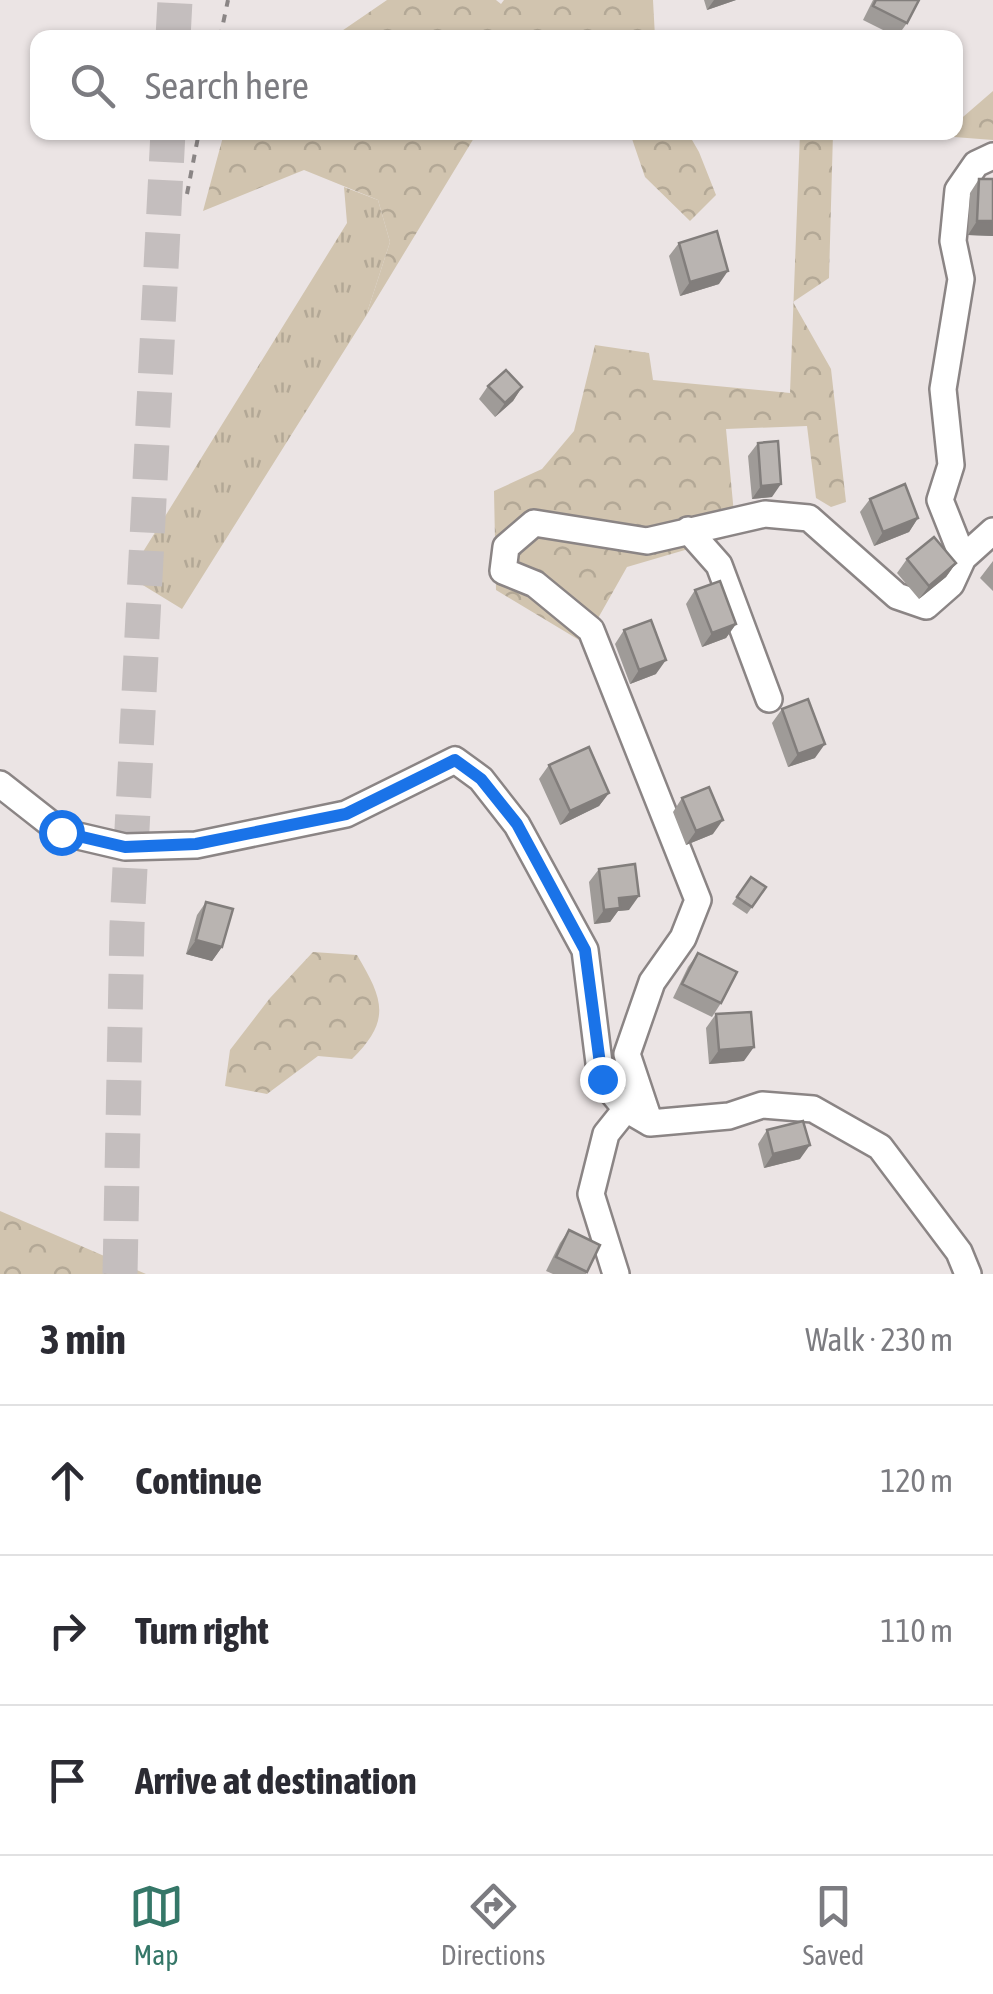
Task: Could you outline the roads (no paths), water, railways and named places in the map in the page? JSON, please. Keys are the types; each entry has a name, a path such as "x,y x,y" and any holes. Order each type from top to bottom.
{"street":[{"path":"963,558 940,500 950,465 943,389 961,279 953,241 958,190 976,164 993,156"},
{"path":"650,1123 626,1054 652,982 683,938 698,900 591,630 535,584 503,571 506,546 534,523 647,541 765,514 809,518 897,596 926,606 951,584 963,558 993,531"},
{"path":"688,530 718,565 769,700"},
{"path":"0,784 61,832 125,847 196,844 346,814 455,760 481,779 517,824 585,950 602,1079 626,1109 650,1123 729,1116 762,1105 813,1109 880,1146 958,1252 968,1274"},
{"path":"616,1274 591,1194 606,1134 626,1109"}],"tunnel":[{"path":"173,30 175,0"},
{"path":"120,1274 127,926 168,140"}]}
